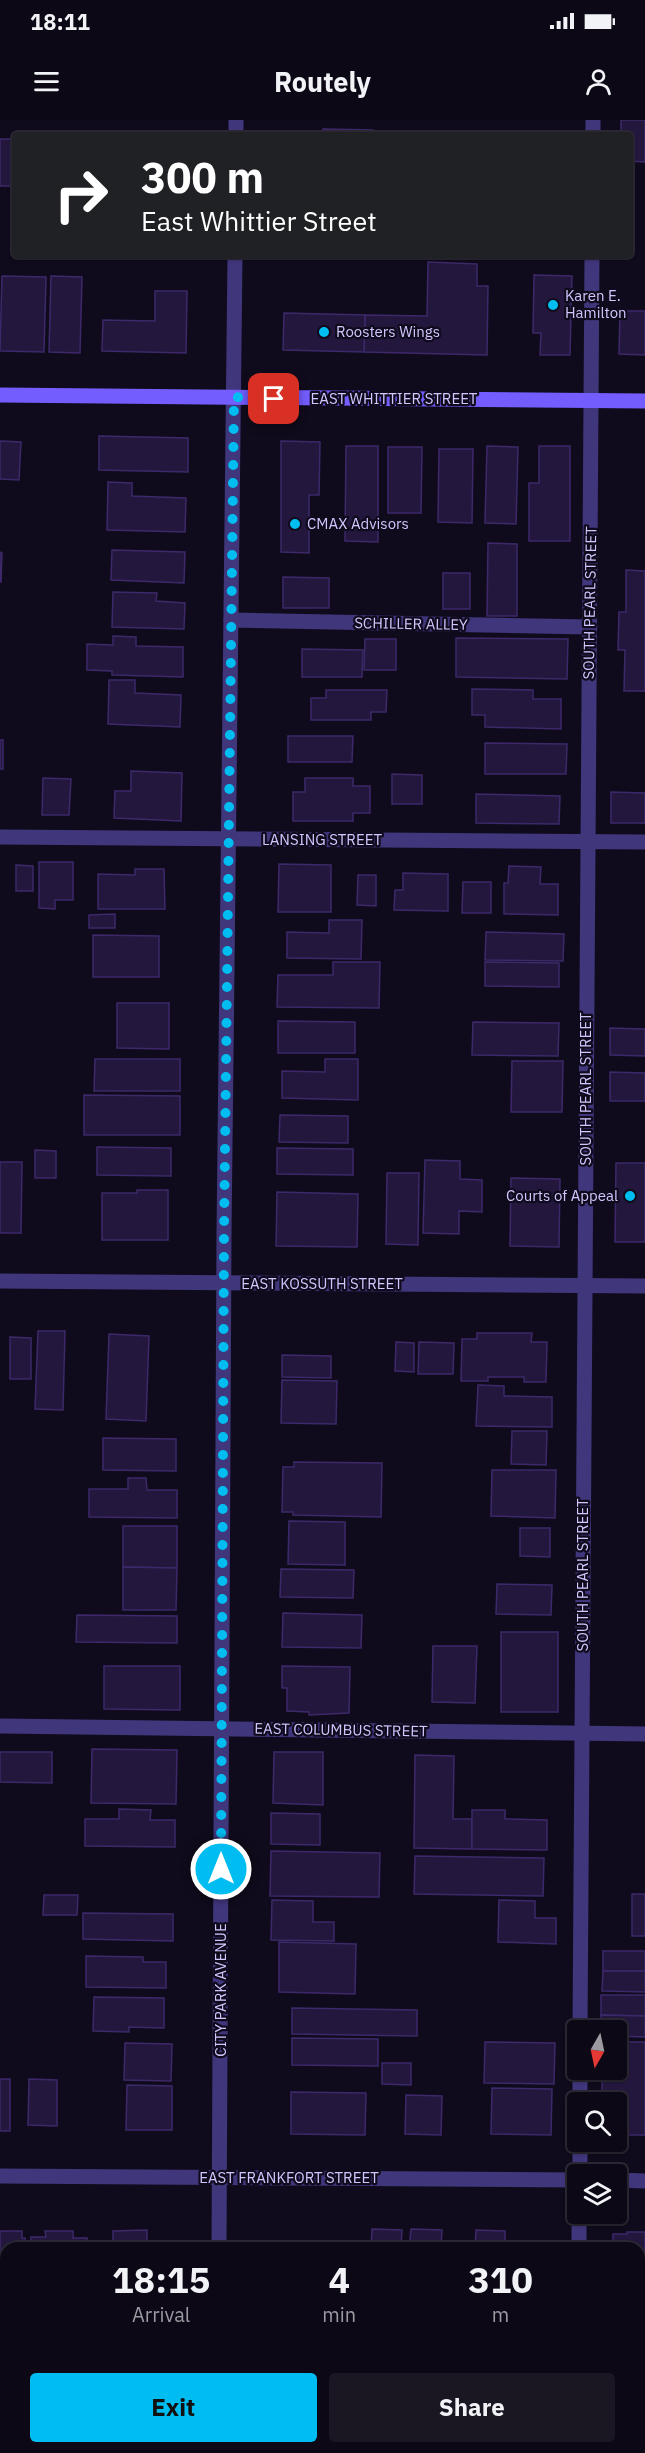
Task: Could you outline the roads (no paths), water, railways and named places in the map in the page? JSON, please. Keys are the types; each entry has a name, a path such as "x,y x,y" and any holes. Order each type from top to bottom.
{"street":[{"name":"CITY PARK AVENUE","path":"219,2242 235,258"},
{"name":"SOUTH PEARL STREET","path":"580,2020 592,258"},
{"name":"EAST WHITTIER STREET","path":"0,395 645,401"},
{"name":"SCHILLER ALLEY","path":"231,620 590,627"},
{"name":"LANSING STREET","path":"0,837 645,842"},
{"name":"EAST KOSSUTH STREET","path":"0,1281 645,1286"},
{"name":"EAST COLUMBUS STREET","path":"0,1726 645,1734"},
{"name":"EAST FRANKFORT STREET","path":"0,2176 567,2180"},
{"path":"627,2180 645,2181"},
{"path":"579,2224 579,2242"}],"place":[{"name":"Karen E. Hamilton","path":"553,305"},
{"name":"Roosters Wings","path":"324,332"},
{"name":"CMAX Advisors","path":"295,524"},
{"name":"Courts of Appeal","path":"630,1196"}]}
